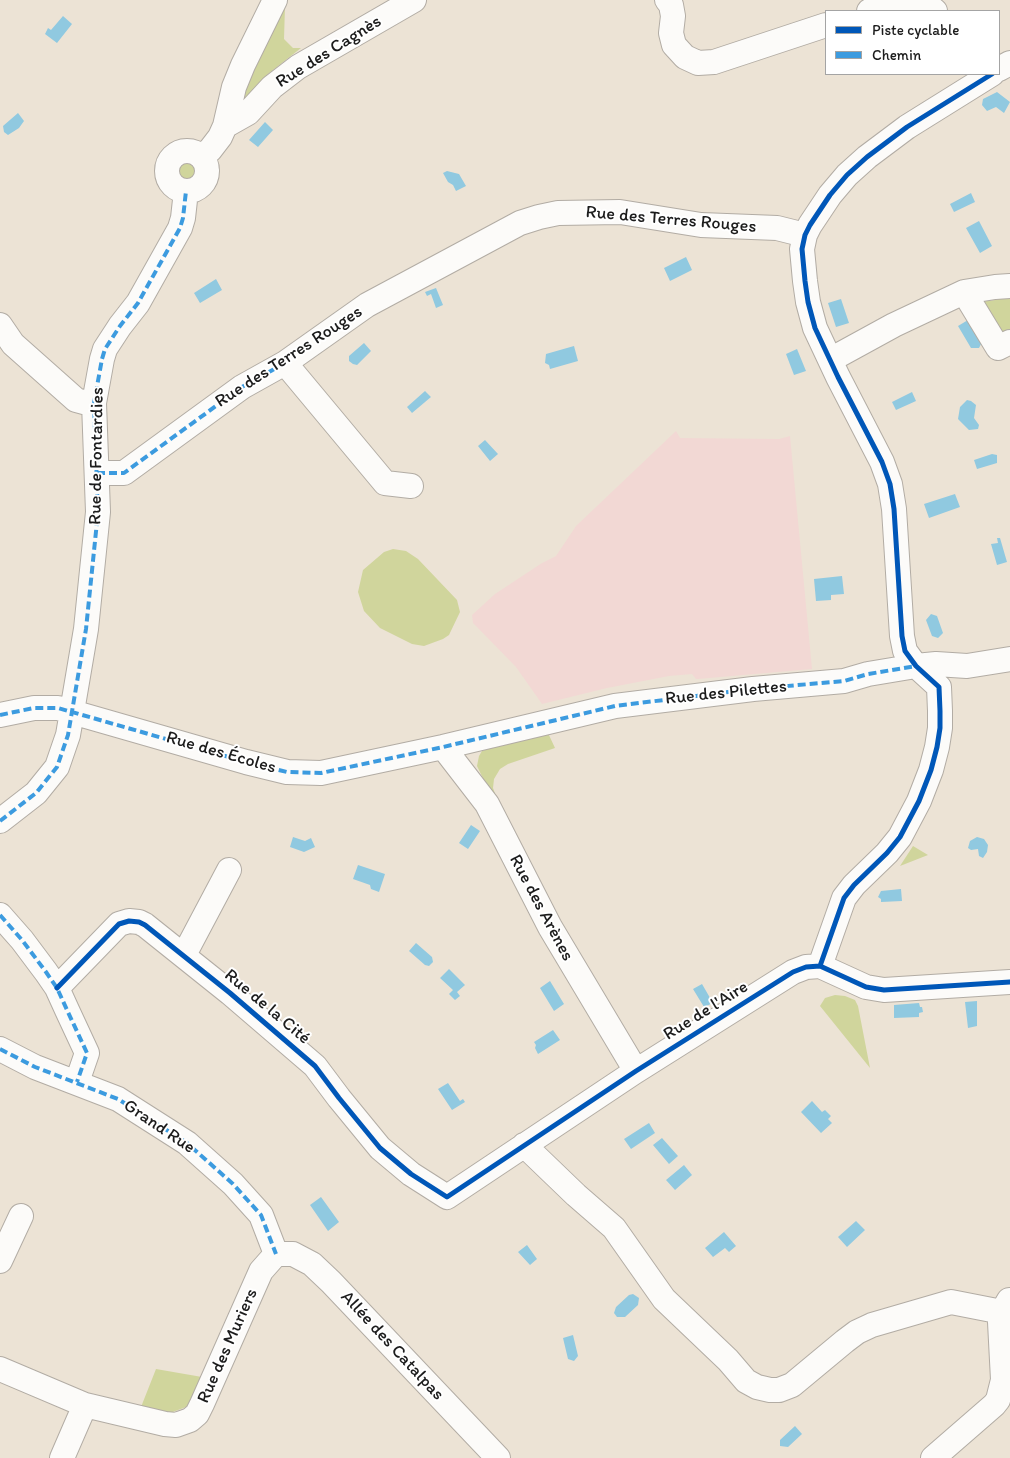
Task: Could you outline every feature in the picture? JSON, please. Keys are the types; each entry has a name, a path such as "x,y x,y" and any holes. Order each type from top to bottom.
{"street":[{"path":"201,156 214,145 225,126 234,87 275,0"},
{"name":"Rue des Cagnès","path":"225,126 248,113 272,87 298,67 414,0"},
{"path":"667,0 671,5 673,16 671,32 674,45 685,57 698,63 714,62 825,25"},
{"path":"873,10 898,2 914,0 923,1 934,10"},
{"path":"991,75 907,127 854,169 830,194 810,225 805,235 802,250 808,302 815,328 882,462 890,484 894,509 904,651 916,666 939,687 940,728 931,770 920,801 900,837 844,898 820,966 866,987 884,990 1010,982"},
{"path":"184,151 201,156 207,167 206,179 197,188 186,191 179,190 167,175 169,162 173,157 184,151"},
{"name":"Rue de Fontardies","path":"0,821 36,792 57,767 68,735 86,629 98,512 94,403 96,388 105,349 138,303 180,228 186,191"},
{"name":"Rue des Terres Rouges","path":"97,473 124,473 242,387 285,363 383,296 520,223 539,217 578,212 620,212 701,225 777,228 805,235"},
{"path":"830,360 894,325 964,292 1010,286"},
{"path":"964,292 998,348 1010,342"},
{"path":"4,338 76,400 94,403"},
{"path":"285,363 385,483 411,486"},
{"name":"Rue des Pilettes","path":"443,746 615,706 753,689 844,681 868,674 916,666 936,664 967,666 1010,659"},
{"name":"Rue des Écoles","path":"0,715 44,707 73,712 287,772 321,773 443,746"},
{"name":"Rue des Arènes","path":"443,746 486,804 550,927 636,1071"},
{"path":"184,955 228,870"},
{"path":"0,915 22,940 57,988 87,1053 77,1082"},
{"name":"Rue de la Cité","path":"57,988 115,927 123,922 133,921 145,925 184,955 315,1066 338,1098 380,1148 411,1174 447,1197"},
{"name":"Rue de l'Aire","path":"447,1197 636,1071 793,972 806,967 820,966"},
{"name":"Grand Rue","path":"0,1049 35,1067 118,1099 188,1144 233,1184 261,1216 276,1254"},
{"path":"524,1145 576,1195 614,1228 664,1299 728,1360 746,1381 757,1387 779,1390 792,1385 845,1340 872,1325 951,1302 1006,1305 1000,1333 1003,1380 998,1400 994,1406 933,1458"},
{"path":"0,1261 21,1216"},
{"name":"Rue des Muriers","path":"0,1369 85,1405 170,1425 183,1423 193,1418 202,1404 261,1272 276,1254"},
{"name":"Allée des Catalpas","path":"276,1254 293,1254 312,1264 498,1458"},
{"path":"62,1458 85,1405"}],"shaded area":[{"path":"676,431 680,438 779,439 790,436 812,669 698,679 692,674 669,676 607,688 542,704 516,667 473,623 472,615 495,594 556,556 576,526"}],"green space":[{"path":"285,6 284,39 293,48 301,48 268,74 240,108 244,90 263,46"},
{"path":"187,159 196,162 199,171 196,180 187,183 178,180 175,171 178,162"},
{"path":"1010,296 1010,337 1003,340 980,302"},
{"path":"393,549 406,551 418,559 457,600 460,612 449,635 443,639 424,646 412,644 380,628 364,611 358,592 363,570 384,552"},
{"path":"548,733 555,748 508,764 500,769 494,779 493,788 497,799 494,801 477,766 482,751 497,745"},
{"path":"913,846 928,855 900,866"},
{"path":"835,995 855,1000 858,1006 870,1068 820,1006 825,998"},
{"path":"156,1369 202,1377 192,1401 186,1407 170,1413 141,1407"}],"water":[{"path":"63,16 72,24 57,43 45,34 48,28 51,30"},
{"path":"997,92 1010,102 1004,113 996,107 987,111 982,105 983,99"},
{"path":"18,113 24,121 19,128 8,135 4,132 3,126"},
{"path":"265,122 273,130 258,147 249,140"},
{"path":"447,171 459,174 466,186 456,191 443,173"},
{"path":"971,193 975,202 954,212 950,204"},
{"path":"979,221 992,246 980,253 966,228"},
{"path":"686,257 692,270 670,281 664,268"},
{"path":"216,279 222,290 200,303 194,293"},
{"path":"436,288 443,305 436,308 431,294 427,296 425,292"},
{"path":"841,299 849,323 836,327 828,303"},
{"path":"968,320 982,342 979,348 971,348 958,326"},
{"path":"364,343 371,351 357,365 353,364 349,361 349,356"},
{"path":"574,346 578,361 550,369 549,365 545,363 546,354"},
{"path":"797,349 806,371 794,375 786,354"},
{"path":"425,391 431,397 412,413 407,407"},
{"path":"912,392 916,401 896,410 892,402"},
{"path":"967,400 976,405 974,418 979,425 978,429 969,430 958,419 960,407"},
{"path":"485,440 498,454 490,461 478,446"},
{"path":"992,454 997,455 997,463 977,469 974,460"},
{"path":"955,494 960,507 929,518 924,504"},
{"path":"997,538 1000,538 1007,562 997,565 991,544 998,543"},
{"path":"842,576 844,594 831,595 831,600 816,601 814,579"},
{"path":"931,614 937,616 943,633 938,638 932,636 926,620"},
{"path":"471,825 480,831 468,849 459,843"},
{"path":"293,837 305,841 311,838 315,847 304,852 290,847"},
{"path":"977,837 984,839 988,845 987,852 983,858 979,856 978,849 971,850 968,848 970,841"},
{"path":"358,865 385,874 379,892 371,889 370,885 353,879"},
{"path":"901,889 902,901 881,902 881,899 878,897 881,891"},
{"path":"416,943 432,957 433,962 429,966 425,965 409,951"},
{"path":"449,969 465,985 457,992 460,996 455,1000 449,994 453,990 440,978"},
{"path":"550,981 564,1004 554,1011 540,988"},
{"path":"702,984 713,1003 704,1007 693,989"},
{"path":"977,1001 977,1026 968,1028 965,1002"},
{"path":"919,1003 923,1012 919,1013 919,1017 894,1018 894,1005"},
{"path":"553,1030 560,1040 538,1054 534,1042"},
{"path":"448,1083 460,1101 463,1099 465,1102 452,1110 438,1089"},
{"path":"812,1101 822,1112 825,1110 831,1116 828,1119 832,1123 821,1133 801,1112"},
{"path":"649,1123 655,1133 631,1149 624,1139"},
{"path":"662,1138 678,1156 669,1164 653,1145"},
{"path":"684,1165 692,1175 675,1190 666,1180"},
{"path":"321,1197 339,1222 328,1231 310,1205"},
{"path":"856,1221 865,1230 847,1247 838,1237"},
{"path":"724,1232 736,1246 729,1252 725,1248 713,1257 705,1248"},
{"path":"527,1245 537,1259 530,1265 518,1252"},
{"path":"633,1294 639,1298 638,1305 625,1317 617,1317 614,1313 616,1307 629,1295"},
{"path":"573,1335 578,1356 574,1361 568,1359 563,1338"},
{"path":"795,1426 802,1434 788,1447 780,1446 780,1440"}],"marked path":[{"path":"0,821 36,793 57,767 68,735 86,629 98,512 94,403 102,359 105,349 138,303 180,228 186,191"},
{"path":"97,473 124,473 242,387 285,363"},
{"path":"0,715 34,708 58,708 246,762 287,772 321,773 443,747 615,706 753,689 844,681 868,674 916,666"},
{"path":"0,915 22,940 57,988 87,1053 77,1082"},
{"path":"0,1049 35,1067 118,1099 187,1143 233,1184 261,1215 276,1254"}],"cycle path":[{"path":"820,966 844,898 900,837 919,801 931,770 937,747 940,711 939,687 916,666 905,651 902,636 894,509 890,484 882,462 815,328 808,302 802,249 805,235 810,225 830,195 847,175 867,157 907,127 990,75"},
{"path":"57,988 119,924 129,921 145,925 230,993 315,1066 380,1148 411,1174 447,1197 636,1071 793,972 806,967 820,966 866,987 884,990 1010,982"}]}
